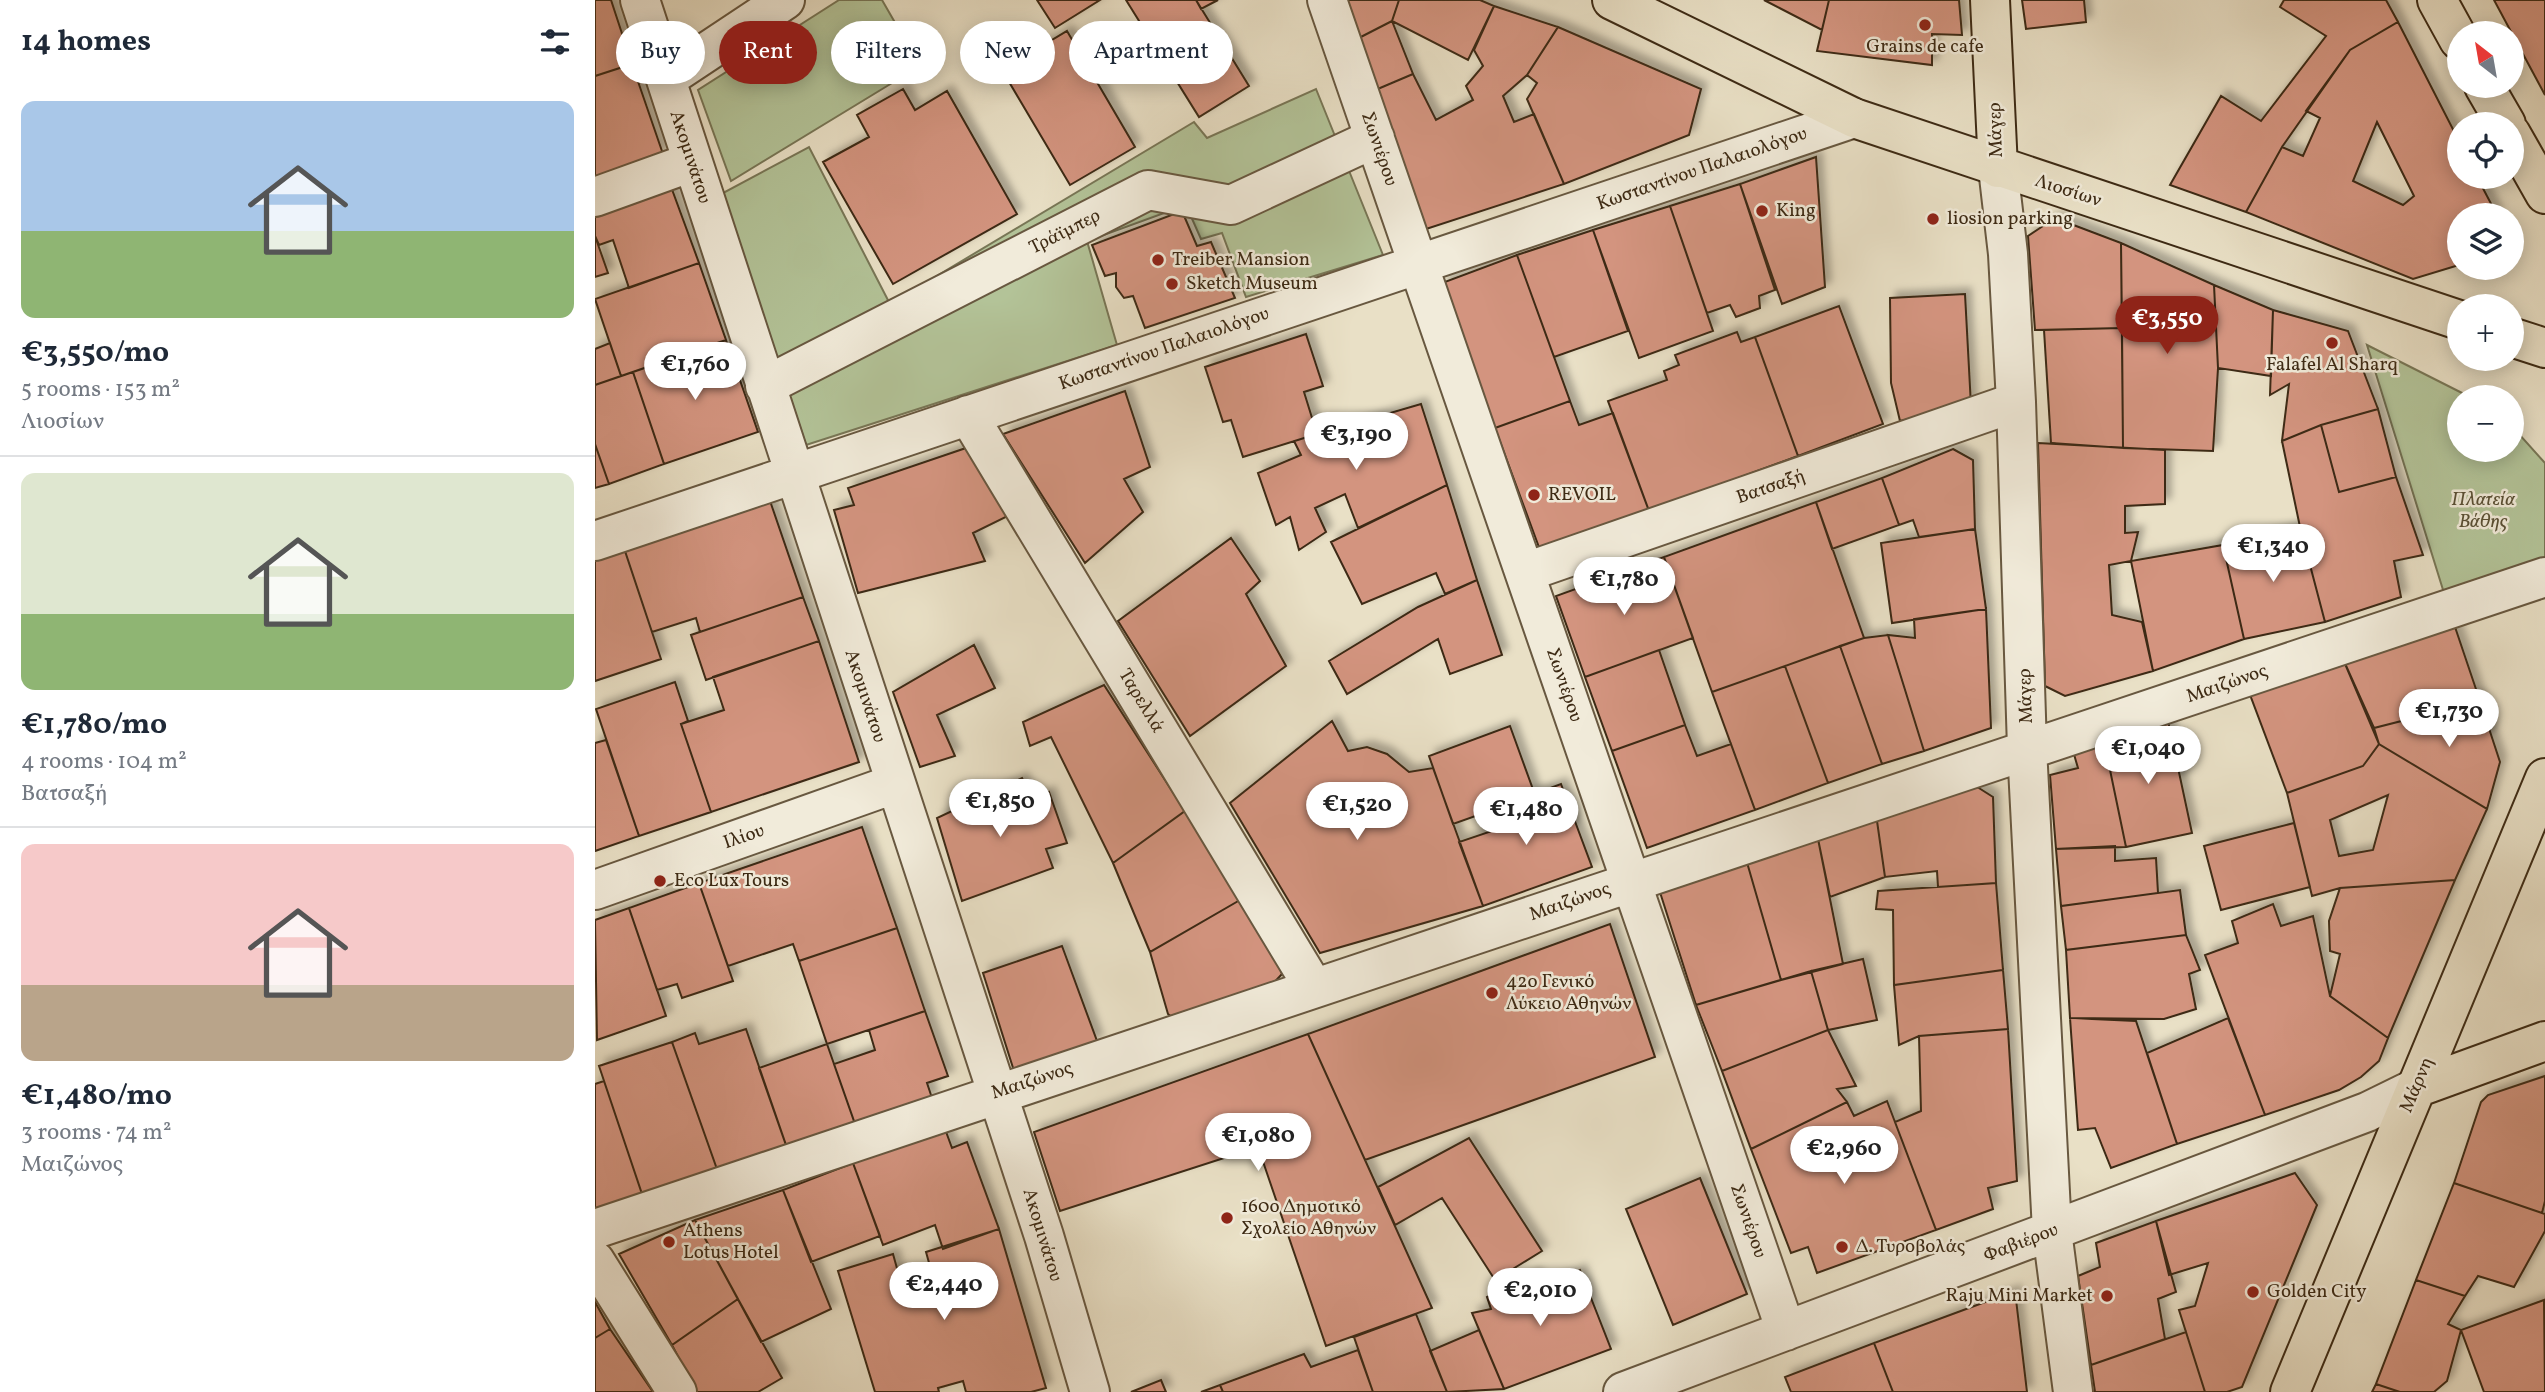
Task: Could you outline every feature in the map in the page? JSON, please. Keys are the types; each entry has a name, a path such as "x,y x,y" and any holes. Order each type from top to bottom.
{"main road":[{"name":"Λιοσίων","path":"1612,0 1854,118 2447,316"},
{"name":"Μάγερ","path":"1990,0 1998,168"},
{"path":"2437,0 2449,21"},
{"path":"2524,157 2545,194"},
{"name":"Μάρνη","path":"2290,1392 2416,1088 2543,794"},
{"path":"2416,1088 2545,1041"}],"street":[{"name":"Ακομινάτου","path":"640,0 647,21"},
{"path":"705,53 785,0"},
{"name":"Σωνιέρου","path":"1327,0 1786,1331"},
{"name":"Ακομινάτου","path":"668,84 997,1093 1090,1392"},
{"name":"Κωσταντίνου Παλαιολόγου","path":"595,541 1854,118"},
{"name":"Τράϊμπερ","path":"765,386 1148,190 1231,205 1375,138"},
{"path":"595,197 692,162"},
{"name":"Μάγερ","path":"1998,168 2008,254 2017,402 2027,748 2052,1231 2073,1392"},
{"name":"Βατσαξή","path":"1526,572 2017,402"},
{"name":"Ταρελλά","path":"968,415 1314,988"},
{"name":"Μαιζώνος","path":"595,1229 2545,577"},
{"name":"Ιλίου","path":"595,890 894,784"},
{"name":"Φαβιέρου","path":"1623,1392 2367,1112 2416,1088"},
{"path":"595,1261 677,1392"}],"green space":[{"path":"839,0 882,0 894,21 831,21 831,84 890,84 731,181 698,90 719,77 719,84 817,84 817,21 806,21"},
{"path":"1316,89 1383,255 1246,297 1222,233 1201,239 1186,205 1087,241 1117,345 806,445 723,193 809,147 890,304 1194,122 1207,138"},
{"name":"Πλατεία Βάθης","path":"2367,345 2447,385 2447,462 2524,462 2524,440 2545,463 2545,559 2444,593"}],"building":[{"path":"595,0 611,0 618,21 616,69 595,76"},
{"path":"1037,0 1100,0 1055,28 1055,21 1050,21"},
{"path":"1126,0 1196,0 1209,21 1139,21"},
{"path":"1196,0 1218,0 1201,9"},
{"path":"1337,0 1399,0 1392,21 1353,41"},
{"path":"1399,0 1480,0 1494,6 1468,60 1392,21"},
{"path":"1764,0 1829,0 1822,30"},
{"path":"1829,0 1959,0 1962,35 1932,34 1932,65 1817,51"},
{"path":"2022,0 2084,0 2086,22 2026,29"},
{"path":"2284,0 2386,0 2398,22 2350,50 2282,147 2246,212 2170,185 2221,96 2261,121 2326,36 2280,7"},
{"path":"2494,0 2545,0 2545,95 2524,56 2524,21 2505,21"},
{"path":"1494,6 1558,27 1527,75 1503,96 1514,122 1534,114 1564,184 1423,230 1373,91 1413,74 1436,120 1473,100 1466,86 1483,66 1474,50"},
{"path":"1392,21 1413,74 1373,91 1353,41"},
{"path":"2398,22 2447,118 2447,189 2483,189 2491,203 2447,203 2447,269 2413,279 2246,212 2282,147 2303,156 2320,118 2306,111 2350,50","holes":["2377,122 2414,196 2403,205 2353,181"]},
{"path":"1558,27 1701,89 1689,135 1564,184 1527,99 1537,83 1527,75"},
{"path":"1067,31 1069,34 1069,84 1098,84 1135,147 1070,185 1010,84 1055,84 1055,38"},
{"path":"1233,60 1249,86 1199,117 1178,84 1233,84"},
{"path":"616,69 616,84 639,84 663,154 595,177 595,76"},
{"path":"903,89 915,110 947,91 1017,214 893,284 823,162 869,137 857,115"},
{"path":"1816,157 1825,287 1782,304 1740,184"},
{"path":"670,184 699,263 629,288 613,240 599,245 595,236 595,209"},
{"path":"1740,184 1775,290 1759,296 1760,308 1736,317 1730,305 1707,313 1670,206"},
{"path":"1670,206 1713,331 1639,358 1593,230"},
{"name":"Treiber Mansion","path":"1182,211 1197,246 1211,242 1235,298 1145,328 1133,296 1124,298 1116,287 1116,273 1105,276 1092,245"},
{"path":"2055,218 2121,243 2122,328 2035,330 2028,236"},
{"path":"1593,230 1628,331 1554,357 1517,255"},
{"path":"595,236 608,273 595,277"},
{"path":"2121,243 2214,285 2218,368 2213,451 2123,448"},
{"path":"1517,255 1570,401 1495,428 1442,283"},
{"path":"699,263 726,340 621,376 595,299"},
{"path":"2214,285 2273,310 2271,376 2218,368"},
{"path":"1965,294 1971,406 1900,421 1891,383 1890,298"},
{"path":"1839,306 1883,424 1798,456 1755,337"},
{"path":"2273,310 2348,331 2378,409 2321,425 2282,441 2289,384 2270,395"},
{"path":"2122,328 2123,448 2051,443 2044,330"},
{"path":"1737,332 1741,342 1755,337 1798,456 1649,511 1608,401 1667,380 1664,371 1679,365 1675,355"},
{"path":"1306,334 1323,386 1304,392 1317,434 1243,457 1231,420 1223,422 1205,367"},
{"path":"726,340 758,432 664,464 633,372"},
{"path":"610,343 621,376 595,385 595,349"},
{"path":"633,372 664,464 609,484 595,444 595,385"},
{"path":"1125,391 1150,467 1124,479 1143,512 1085,563 1003,434"},
{"path":"1570,401 1579,425 1613,413 1649,511 1540,550 1495,428"},
{"path":"1421,404 1447,485 1358,528 1345,494 1315,508 1326,532 1299,550 1290,517 1276,525 1258,473 1301,455 1294,441"},
{"path":"2378,409 2396,477 2339,492 2321,425"},
{"path":"2321,425 2339,492 2396,477 2423,555 2394,561 2401,597 2325,622 2300,527 2282,441"},
{"path":"2038,443 2165,450 2165,504 2125,506 2125,533 2138,532 2131,561 2109,565 2112,615 2142,622 2153,671 2065,696 2045,686"},
{"path":"595,444 609,484 595,488"},
{"path":"966,448 1016,512 973,533 985,561 858,593 834,510 854,505 848,488"},
{"path":"1953,449 1973,460 1975,529 1919,537 1913,520 1899,525 1882,478"},
{"path":"1882,478 1899,525 1832,549 1816,502"},
{"path":"1447,485 1477,580 1445,594 1436,573 1362,604 1331,542"},
{"path":"768,495 803,597 700,632 696,618 652,632 623,545"},
{"path":"1816,502 1864,638 1712,692 1664,557"},
{"path":"2300,527 2325,622 2244,639 2223,545"},
{"path":"1975,529 1986,609 1892,623 1881,543"},
{"path":"1231,538 1260,581 1246,594 1286,666 1190,736 1118,621"},
{"path":"623,545 661,659 595,681 595,555"},
{"path":"2223,545 2244,639 2153,671 2131,561"},
{"path":"1664,557 1693,638 1585,677 1556,596"},
{"path":"1477,580 1502,655 1450,674 1438,639 1347,694 1329,661 1418,607"},
{"path":"803,597 819,641 706,680 691,635"},
{"path":"1986,609 1991,728 1924,751 1888,635 1915,638 1914,619"},
{"path":"2454,624 2480,701 2374,728 2343,659"},
{"path":"1888,635 1924,751 1882,764 1840,646 1864,638"},
{"path":"819,641 859,762 711,812 681,724 724,710 713,677"},
{"path":"974,645 995,688 937,715 955,756 920,767 893,692"},
{"path":"1840,646 1882,764 1828,783 1785,666"},
{"path":"1659,650 1685,725 1612,751 1585,677"},
{"path":"2343,659 2379,744 2363,766 2287,793 2249,692"},
{"path":"1785,666 1828,783 1755,810 1712,692"},
{"path":"675,682 688,721 681,724 711,812 639,836 596,709"},
{"path":"1104,685 1185,811 1113,863 1051,737 1030,746 1023,722"},
{"path":"2480,701 2500,762 2487,809 2379,744 2374,728"},
{"path":"1332,721 1348,751 1367,747 1387,754 1409,772 1433,768 1483,906 1320,953 1230,803"},
{"path":"2168,721 2192,833 2126,847 2104,741"},
{"path":"1685,725 1697,756 1731,744 1755,810 1647,848 1612,751"},
{"path":"1510,726 1535,795 1453,824 1429,756"},
{"path":"606,740 639,836 595,851 595,743"},
{"path":"2104,741 2126,847 2056,849 2050,775 2078,768 2073,751"},
{"path":"2379,744 2487,809 2455,880 2340,888 2312,896 2287,793 2363,766","holes":["2388,795 2373,850 2339,856 2330,820"]},
{"path":"1022,778 1033,802 1049,792 1067,843 1046,849 1053,868 962,901 937,818"},
{"path":"1971,783 1993,797 1996,883 1938,887 1937,871 1885,877 1876,814"},
{"path":"1561,784 1592,867 1483,906 1459,842 1498,829 1491,810"},
{"path":"1185,811 1240,900 1150,952 1113,863"},
{"path":"1876,814 1885,877 1830,897 1817,834"},
{"path":"2294,823 2310,887 2221,910 2204,846"},
{"path":"862,827 897,928 799,961 793,944 728,966 699,883"},
{"path":"1817,834 1843,964 1781,980 1746,859"},
{"path":"2115,846 2115,861 2156,858 2158,893 2061,906 2056,849"},
{"path":"1746,859 1781,980 1696,1005 1658,886"},
{"path":"2455,880 2388,1038 2330,996 2340,954 2330,951 2329,921 2340,888"},
{"path":"699,883 733,981 682,998 677,984 657,990 629,908"},
{"path":"1996,883 2003,970 1894,985 1893,910 1876,909 1878,891"},
{"path":"2180,890 2186,935 2066,950 2061,906"},
{"path":"1240,900 1277,960 1282,974 1270,987 1177,1021 1168,1014 1150,952"},
{"path":"2273,904 2281,926 2313,916 2330,996 2388,1038 2379,1061 2361,1077 2339,1090 2265,1115 2205,955 2238,943 2232,921"},
{"path":"629,908 666,1016 597,1040 595,920"},
{"path":"1610,924 1655,1057 1365,1160 1308,1034"},
{"path":"897,928 925,1011 827,1044 799,961"},
{"path":"2186,935 2200,970 2189,974 2196,1009 2164,1019 2070,1018 2066,950"},
{"path":"1062,946 1097,1041 1014,1071 983,973"},
{"path":"1863,959 1877,1020 1828,1030 1811,971"},
{"path":"2003,970 2008,1029 1919,1036 1899,1045 1894,985"},
{"path":"1811,971 1828,1030 1722,1071 1696,1005"},
{"path":"925,1011 948,1076 927,1083 932,1098 855,1124 834,1064 875,1050 869,1030"},
{"path":"2070,1018 2136,1021 2177,1144 2111,1168 2095,1128 2078,1130"},
{"path":"2228,1018 2265,1115 2177,1144 2147,1053"},
{"path":"746,1029 787,1148 718,1172 672,1042 695,1033 699,1044"},
{"path":"2008,1029 2017,1181 1988,1188 1993,1209 1936,1230 1895,1122 1921,1111 1919,1036"},
{"path":"1828,1030 1856,1086 1837,1089 1847,1102 1751,1149 1722,1071"},
{"path":"1308,1034 1432,1308 1326,1346 1258,1147 1060,1211 1034,1132"},
{"path":"672,1042 718,1172 643,1197 599,1066"},
{"path":"827,1044 855,1124 787,1148 759,1068"},
{"path":"2545,1076 2545,1201 2542,1213 2454,1183 2481,1102 2488,1095"},
{"path":"604,1081 643,1197 595,1215 595,1084"},
{"path":"1887,1101 1936,1230 1817,1273 1808,1247 1791,1253 1751,1149 1847,1102 1854,1116"},
{"path":"945,1129 952,1148 967,1142 999,1229 943,1249 935,1225 883,1245 853,1163"},
{"path":"1469,1138 1542,1251 1495,1280 1442,1198 1395,1225 1378,1187"},
{"path":"853,1163 880,1236 811,1262 783,1190"},
{"path":"2295,1173 2317,1205 2242,1387 2227,1392 2205,1392 2179,1310 2195,1306 2208,1263 2169,1275 2156,1221"},
{"path":"1700,1178 1747,1294 1673,1325 1626,1209"},
{"path":"2454,1183 2545,1214 2545,1231 2514,1287 2478,1276 2465,1296 2416,1280"},
{"path":"783,1190 831,1309 761,1342 695,1220"},
{"path":"695,1220 738,1299 672,1345 619,1254"},
{"path":"2156,1221 2176,1292 2158,1299 2165,1339 2091,1365 2078,1276 2100,1267 2096,1243"},
{"path":"999,1229 1046,1388 1031,1392 966,1392 963,1381 938,1388 939,1392 875,1392 838,1271 893,1254 900,1279 931,1270 926,1252"},
{"path":"1580,1270 1611,1349 1504,1389 1472,1313 1491,1309 1487,1297 1535,1274 1541,1288"},
{"path":"2416,1280 2465,1296 2448,1324 2461,1330 2447,1381 2434,1392 2400,1392 2376,1384"},
{"path":"2015,1291 2027,1392 1893,1392 1874,1343"},
{"path":"738,1299 782,1378 758,1392 696,1392 672,1345"},
{"path":"2544,1300 2545,1392 2484,1392 2461,1330"},
{"path":"595,1302 610,1329 595,1338"},
{"path":"1416,1314 1447,1392 1373,1392 1354,1337"},
{"path":"610,1329 653,1392 595,1392 595,1338"},
{"path":"1479,1330 1504,1389 1447,1392 1430,1351"},
{"path":"2186,1332 2205,1392 2095,1392 2091,1365"},
{"path":"1874,1343 1893,1392 1791,1392 1785,1377"},
{"path":"1358,1350 1373,1392 1223,1392 1220,1385 1304,1354 1311,1367"},
{"path":"1161,1380 1166,1392 1131,1392"},
{"path":"2376,1384 2400,1392 2372,1392"},
{"path":"1220,1385 1223,1392 1201,1392"}],"place":[{"name":"Grains de cafe","path":"1925,25"},
{"name":"King","path":"1762,211"},
{"name":"liosion parking","path":"1933,219"},
{"name":"Treiber Mansion","path":"1158,260"},
{"name":"Sketch Museum","path":"1172,284"},
{"name":"Falafel Al Sharq","path":"2332,343"},
{"name":"REVOIL","path":"1534,495"},
{"name":"Eco Lux Tours","path":"660,881"},
{"name":"42ο Γενικό Λύκειο Αθηνών","path":"1492,993"},
{"name":"160ο Δημοτικό Σχολείο Αθηνών","path":"1227,1218"},
{"name":"Athens Lotus Hotel","path":"669,1242"},
{"name":"Δ. Τυροβολάς","path":"1842,1247"},
{"name":"Golden City","path":"2253,1292"},
{"name":"Raju Mini Market","path":"2107,1296"}]}
